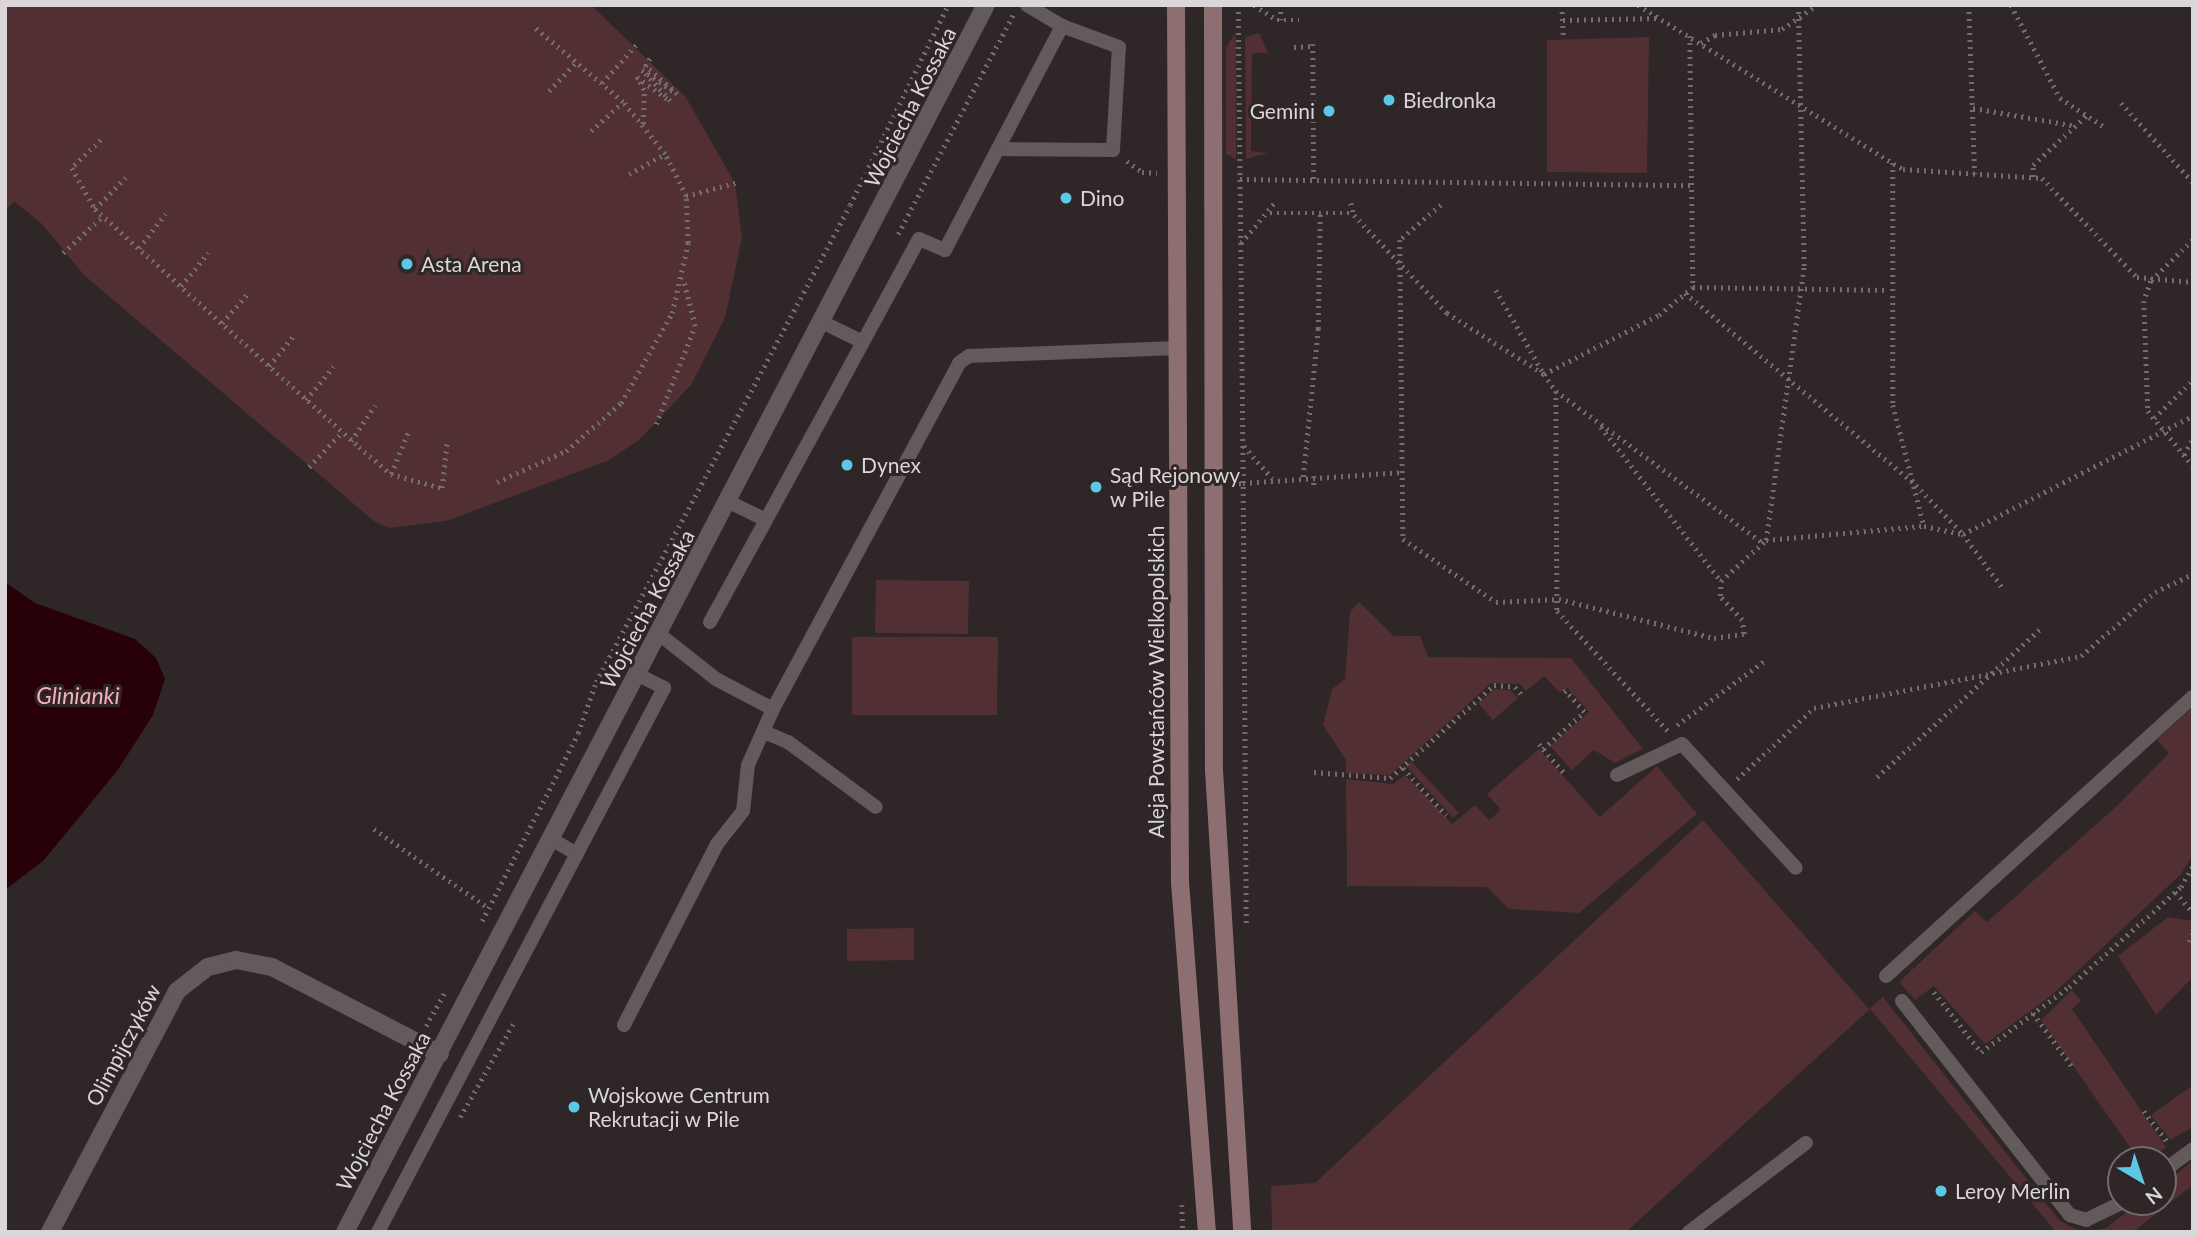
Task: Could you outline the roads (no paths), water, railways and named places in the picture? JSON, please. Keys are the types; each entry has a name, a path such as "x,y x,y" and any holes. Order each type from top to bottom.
{"main road":[{"name":"Aleja Powstańców Wielkopolskich","path":"1176,5 1180,882 1207,1232"},
{"path":"1213,5 1214,770 1242,1232"}],"street":[{"name":"Wojciecha Kossaka","path":"345,1232 824,323 986,5"},
{"name":"Olimpijczyków","path":"50,1232 177,991 203,970 236,960 265,964 440,1054"}],"lane":[{"path":"998,149 1113,150 1119,47 1062,26 1027,5"},
{"path":"710,622 919,239 945,250 1062,26"},
{"path":"824,323 863,342"},
{"path":"624,1025 718,844 743,811 748,765 773,709 962,360 1177,348"},
{"path":"729,502 766,520"},
{"path":"659,634 716,679 773,709"},
{"path":"378,1232 664,688 638,675"},
{"path":"1886,976 2193,697"},
{"path":"764,732 788,742 876,807"},
{"path":"1617,775 1682,744 1796,868"},
{"path":"551,839 577,854"},
{"path":"1902,1001 2070,1215 2086,1220 2107,1210"},
{"path":"1689,1232 1806,1143"},
{"path":"2177,1161 2193,1149"}],"water":[{"name":"Glinianki","path":"5,582 35,603 135,639 156,658 165,679 153,715 117,771 44,860 5,890"}],"place":[{"name":"Biedronka","path":"1389,100"},
{"name":"Gemini","path":"1329,111"},
{"name":"Dino","path":"1066,198"},
{"name":"Asta Arena","path":"407,264"},
{"name":"Dynex","path":"847,465"},
{"name":"Sąd Rejonowy w Pile","path":"1096,487"},
{"name":"Wojskowe Centrum Rekrutacji w Pile","path":"574,1107"},
{"name":"Leroy Merlin","path":"1941,1191"}]}
